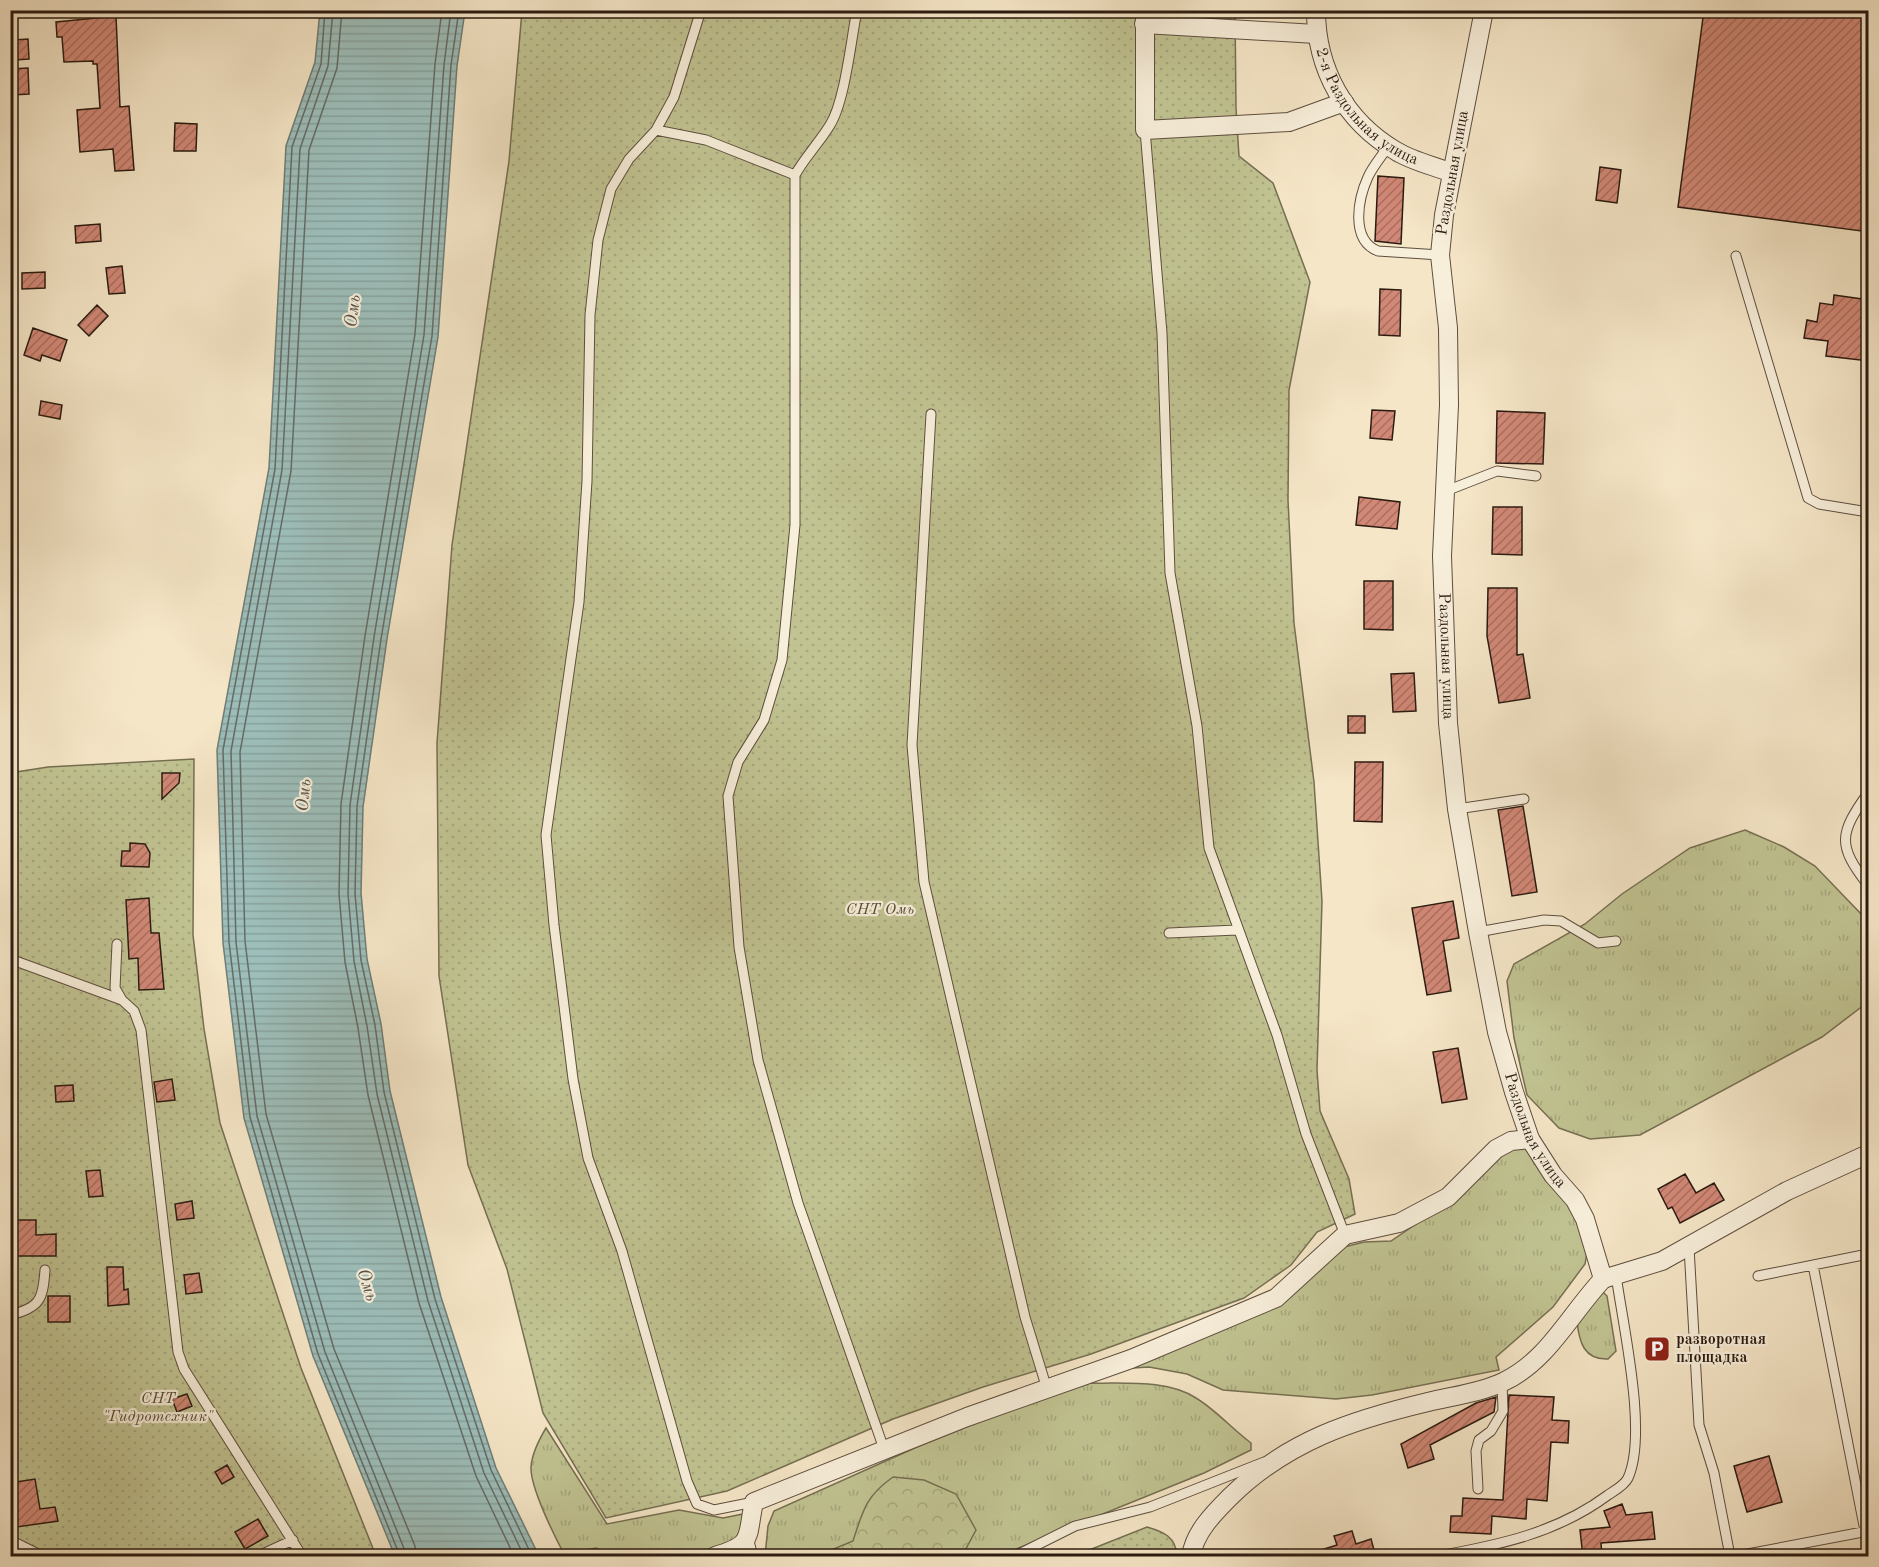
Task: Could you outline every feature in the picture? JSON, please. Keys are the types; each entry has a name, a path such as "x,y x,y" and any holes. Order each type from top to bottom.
{"street":[{"name":"2-я Раздольная улица","path":"1316,10 1316,34 1329,81 1357,121 1397,152 1452,173"},
{"name":"Раздольная улица","path":"1484,10 1452,173 1440,255 1448,328 1446,492 1442,568 1448,723 1457,809 1497,1032 1530,1139 1553,1175 1575,1200 1586,1219 1609,1277"},
{"path":"1316,34 1144,17 1145,130 1289,122 1344,102"},
{"path":"715,1557 740,1547 748,1538 754,1502 884,1449 1131,1359 1276,1298 1345,1235 1399,1223 1448,1197 1496,1149 1510,1141 1530,1139"},
{"path":"1191,1557 1203,1527 1219,1508 1248,1479 1280,1455 1327,1431 1372,1416 1502,1383 1529,1366 1609,1277 1655,1264 1786,1191 1869,1154"}],"lane":[{"path":"702,10 674,97 656,130 629,159 611,189 598,240 590,315 587,481 579,602 546,835 554,925 573,1079 588,1158 622,1251 687,1481 698,1504 714,1510 754,1502"},
{"path":"857,10 841,92 831,124 807,153 795,175 795,525 782,660 764,720 738,762 728,796 739,947 758,1060 798,1203 884,1449"},
{"path":"656,130 706,140 795,175"},
{"path":"1145,130 1162,333 1170,573 1197,726 1209,848 1277,1035 1306,1134 1345,1235"},
{"path":"1389,146 1368,177 1358,211 1361,237 1371,248 1378,251 1440,255"},
{"path":"1737,256 1808,498 1820,504 1869,512"},
{"path":"931,414 912,745 924,882 1025,1317 1047,1389"},
{"path":"1446,492 1497,471 1536,476"},
{"path":"1869,793 1848,827 1845,844 1850,861 1869,885"},
{"path":"1457,809 1524,799"},
{"path":"1478,932 1544,920 1561,921 1598,943 1616,941"},
{"path":"1169,933 1237,930"},
{"path":"117,944 115,988 122,1000 134,1011 141,1030 178,1352 184,1368 302,1557"},
{"path":"10,959 122,1000"},
{"path":"1689,1247 1699,1425 1713,1473 1730,1557"},
{"path":"1758,1276 1869,1254"},
{"path":"1737,1557 1867,1531 1813,1265"},
{"path":"10,1315 29,1311 41,1297 45,1270"},
{"path":"1438,1557 1488,1547 1551,1529 1587,1511 1628,1481 1636,1450 1636,1421 1609,1277"},
{"path":"1478,1489 1476,1451 1479,1440 1491,1431 1503,1411 1502,1383"},
{"path":"1015,1557 1075,1526 1150,1507 1280,1455"},
{"path":"748,1538 753,1557"},
{"path":"10,1540 42,1557"},
{"path":"258,1557 293,1540"}],"green space":[{"name":"СНТ Омь","path":"522,11 1235,11 1239,156 1273,183 1310,282 1289,390 1288,500 1294,623 1314,782 1322,901 1317,1070 1320,1111 1349,1179 1355,1214 1317,1232 1291,1265 1244,1298 1091,1354 983,1387 893,1419 727,1491 606,1518 543,1413 507,1269 468,1165 439,976 437,743 452,545 509,161"},
{"name":"СНТ \"Гидротехник\"","path":"194,759 193,935 204,1029 220,1123 301,1368 376,1556 11,1556 10,773 48,767"},
{"path":"1745,830 1784,847 1815,866 1863,916 1868,925 1868,1002 1822,1037 1640,1135 1590,1139 1559,1128 1527,1095 1514,1038 1507,981 1514,964 1585,924 1622,894 1690,848"},
{"path":"1518,1146 1528,1148 1575,1209 1587,1253 1585,1264 1553,1307 1496,1357 1499,1370 1372,1395 1336,1399 1223,1390 1187,1374 1149,1367 1117,1369 1185,1342 1344,1247 1364,1242 1391,1241 1441,1207 1495,1159"},
{"path":"1600,1289 1607,1296 1616,1351 1608,1359 1600,1359 1588,1353 1581,1343 1577,1321"},
{"path":"1090,1383 1158,1385 1184,1392 1210,1408 1251,1443 1251,1450 1204,1473 999,1556 765,1556 768,1526 774,1511 917,1447 1050,1393"},
{"path":"546,1428 607,1524 679,1510 723,1518 743,1514 747,1556 618,1556 596,1548 564,1554 543,1511 532,1476 533,1456"},
{"path":"893,1477 924,1480 956,1494 976,1530 962,1556 817,1556 853,1541 871,1497"},
{"path":"1147,1527 1168,1536 1174,1544 1177,1556 1074,1556"}],"water":[{"name":"Омь","path":"320,11 465,11 457,66 438,337 387,639 363,807 361,893 367,959 381,1024 390,1091 441,1297 496,1468 539,1556 395,1556 313,1356 244,1118 223,943 217,750 269,468 286,146 315,62"}],"building":[{"path":"1704,10 1869,10 1869,232 1678,207"},
{"path":"116,16 120,107 129,106 134,170 115,171 113,149 80,152 77,110 100,108 97,64 93,64 93,61 64,62 62,37 57,37 56,22"},
{"path":"28,39 29,59 15,60 14,40"},
{"path":"28,68 29,94 12,95 11,69"},
{"path":"175,123 197,124 196,151 174,151"},
{"path":"1600,167 1621,170 1617,203 1596,200"},
{"path":"1378,176 1404,178 1401,244 1375,241"},
{"path":"100,224 101,241 76,243 75,226"},
{"path":"122,266 125,293 109,294 106,268"},
{"path":"45,272 45,288 22,289 22,273"},
{"path":"1380,289 1401,290 1400,336 1379,335"},
{"path":"1834,295 1869,300 1869,361 1826,356 1828,341 1804,338 1807,320 1817,322 1820,303 1833,305"},
{"path":"97,305 108,316 89,336 78,325"},
{"path":"33,328 67,340 60,361 42,355 40,361 24,355"},
{"path":"41,401 62,405 60,419 39,415"},
{"path":"1372,410 1395,411 1392,440 1370,438"},
{"path":"1497,411 1545,413 1543,464 1496,463"},
{"path":"1359,497 1400,502 1397,529 1356,525"},
{"path":"1493,507 1522,507 1522,555 1492,554"},
{"path":"1364,581 1393,581 1393,630 1364,629"},
{"path":"1488,588 1517,588 1517,655 1523,654 1530,698 1499,703 1487,636"},
{"path":"1414,673 1416,711 1393,712 1391,674"},
{"path":"1348,716 1365,716 1365,733 1348,733"},
{"path":"1355,762 1383,762 1382,822 1354,821"},
{"path":"162,773 180,773 179,783 162,799"},
{"path":"1523,806 1537,892 1512,896 1498,810"},
{"path":"130,843 145,844 150,853 149,867 121,866 122,851 130,851"},
{"path":"149,898 151,933 159,933 164,989 139,990 138,958 129,959 126,900"},
{"path":"1453,901 1459,938 1443,941 1451,991 1427,995 1412,908"},
{"path":"1458,1048 1467,1099 1442,1103 1433,1052"},
{"path":"172,1079 175,1100 157,1102 154,1082"},
{"path":"73,1085 74,1101 56,1102 55,1086"},
{"path":"100,1170 103,1196 89,1197 86,1171"},
{"path":"1685,1174 1696,1193 1714,1183 1724,1200 1680,1223 1672,1207 1668,1209 1658,1189"},
{"path":"192,1201 194,1218 177,1220 175,1204"},
{"path":"17,1220 36,1220 36,1235 56,1234 56,1256 17,1256"},
{"path":"107,1267 123,1267 124,1290 128,1289 129,1304 108,1306"},
{"path":"199,1273 202,1292 186,1294 184,1275"},
{"path":"48,1296 70,1296 70,1322 48,1322"},
{"path":"187,1394 192,1406 177,1412 172,1399"},
{"path":"1509,1395 1554,1397 1552,1420 1569,1421 1568,1443 1551,1442 1547,1501 1527,1499 1526,1519 1492,1516 1491,1534 1450,1532 1451,1516 1462,1516 1463,1498 1503,1500"},
{"path":"1496,1397 1494,1412 1430,1445 1434,1459 1408,1468 1401,1444 1476,1403"},
{"path":"1769,1456 1782,1502 1747,1512 1734,1466"},
{"path":"227,1465 234,1477 222,1484 215,1472"},
{"path":"35,1479 40,1509 55,1507 58,1521 10,1528 10,1483"},
{"path":"1622,1504 1626,1515 1652,1512 1655,1539 1601,1543 1602,1557 1583,1557 1580,1530 1610,1527 1604,1511"},
{"path":"258,1519 268,1536 245,1549 235,1532"},
{"path":"1352,1531 1356,1544 1371,1539 1376,1557 1311,1557 1311,1553 1337,1545 1334,1536"}],"place":[{"name":"разворотная площадка","path":"1657,1349"}]}
